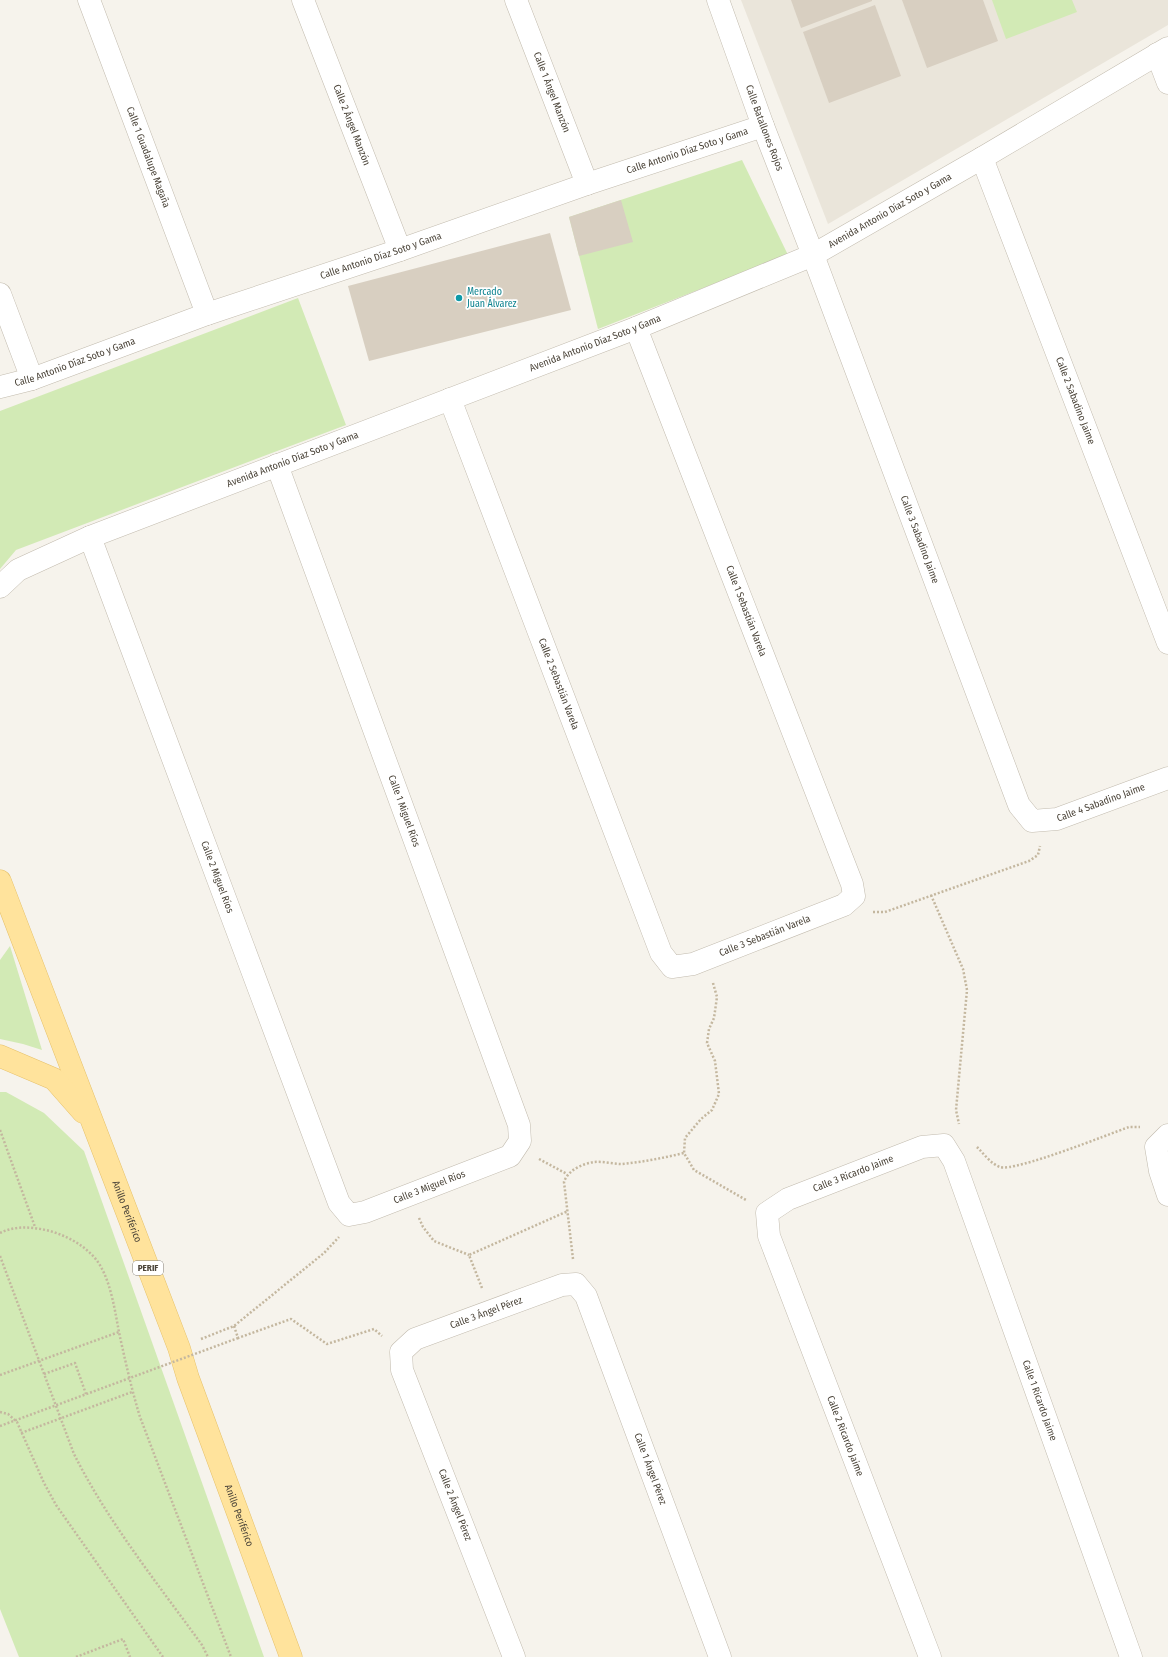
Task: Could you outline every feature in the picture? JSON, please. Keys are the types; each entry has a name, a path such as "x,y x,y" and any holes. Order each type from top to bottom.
{"main road":[{"name":"Anillo Periférico","path":"0,881 179,1348 188,1378 291,1657"},
{"path":"0,1056 54,1079 92,1122"}],"street":[{"name":"Calle 1 Guadalupe Magaña","path":"89,0 208,314"},
{"name":"Calle 2 Ángel Manzón","path":"303,0 400,250"},
{"name":"Calle 1 Ángel Manzón","path":"516,0 586,184"},
{"name":"Calle Batallones Rojos","path":"718,0 763,126 813,255"},
{"path":"1162,51 1168,83"},
{"name":"Avenida Antonio Díaz Soto y Gama","path":"0,587 18,570 90,537 636,328 813,255 982,158 1162,51"},
{"name":"Calle Antonio Díaz Soto y Gama","path":"0,387 32,379 208,314 400,250 586,184 763,126"},
{"name":"Calle 2 Sabadino Jaime","path":"982,158 1168,643"},
{"name":"Calle 3 Sabadino Jaime","path":"813,255 1019,805 1032,821"},
{"path":"0,294 32,379"},
{"name":"Calle 1 Sebastián Varela","path":"636,328 852,884 854,896"},
{"name":"Calle 2 Sebastián Varela","path":"450,399 661,954 672,966"},
{"name":"Calle 1 Miguel Ríos","path":"277,465 520,1125 520,1142 513,1151"},
{"name":"Calle 2 Miguel Ríos","path":"90,537 339,1203 349,1215"},
{"name":"Calle 4 Sabadino Jaime","path":"1032,821 1057,819 1168,778"},
{"name":"Calle 3 Sebastián Varela","path":"672,966 693,964 706,959 844,905 854,896"},
{"path":"1168,1134 1156,1147 1160,1171 1168,1195"},
{"name":"Calle 3 Ricardo Jaime","path":"767,1213 788,1199 922,1147 944,1145"},
{"name":"Calle 1 Ricardo Jaime","path":"944,1145 954,1161 1131,1657"},
{"name":"Calle 3 Miguel Ríos","path":"349,1215 366,1212 513,1151"},
{"name":"Calle 2 Ricardo Jaime","path":"767,1213 769,1236 930,1657"},
{"name":"Calle 3 Ángel Pérez","path":"401,1352 415,1339 562,1285 576,1284"},
{"name":"Calle 1 Ángel Pérez","path":"576,1284 586,1296 720,1657"},
{"name":"Calle 2 Ángel Pérez","path":"401,1352 402,1370 514,1657"}],"path":[{"path":"854,896 871,912 885,912 1029,861 1038,855 1041,844 1032,821"},
{"path":"931,895 963,969 967,990 956,1110 960,1129 944,1145"},
{"path":"706,959 717,996 714,1018 709,1030 707,1043 715,1061 719,1094 712,1110 701,1119 685,1138 684,1153 694,1170 767,1213"},
{"path":"975,1145 990,1160 1001,1168 1021,1166 1129,1127 1145,1128"},
{"path":"0,1130 35,1227"},
{"path":"513,1151 567,1174"},
{"path":"576,1284 564,1182 567,1174 575,1169 594,1162 621,1164 684,1153"},
{"path":"409,1195 423,1227 434,1241 469,1255 568,1211"},
{"path":"179,1348 234,1326 338,1240 349,1215"},
{"path":"0,1233 6,1230 35,1227 61,1234 79,1243 94,1258 103,1271 114,1306 132,1392 140,1417 231,1657"},
{"path":"469,1255 490,1311"},
{"path":"0,1256 60,1418 88,1484 202,1645 208,1657"},
{"path":"0,1426 291,1319 327,1344 374,1329 401,1352"},
{"path":"234,1326 238,1338"},
{"path":"0,1375 119,1332"},
{"path":"44,1374 74,1363 86,1394"},
{"path":"21,1433 132,1392"},
{"path":"0,1412 8,1414 17,1422 44,1483 56,1505 163,1657"},
{"path":"76,1657 123,1639 130,1657"}],"shaded area":[{"path":"741,0 1168,0 1168,25 828,224"}],"green space":[{"path":"992,0 1072,0 1077,12 1006,39"},
{"path":"742,160 788,255 598,329 569,217"},
{"path":"298,298 346,425 16,550 0,569 0,411"},
{"path":"10,946 42,1050 0,1039 0,960"},
{"path":"0,1092 6,1092 44,1113 84,1151 264,1657 19,1657 0,1609"}],"building":[{"path":"791,0 872,0 872,1 801,28"},
{"path":"902,0 983,0 998,41 927,68"},
{"path":"875,5 901,76 829,103 803,32"},
{"path":"621,200 633,242 579,256 569,217"},
{"name":"Mercado Juan Álvarez","path":"550,233 571,310 369,361 348,286"}],"place":[{"name":"Mercado Juan Álvarez","path":"459,298"}]}
